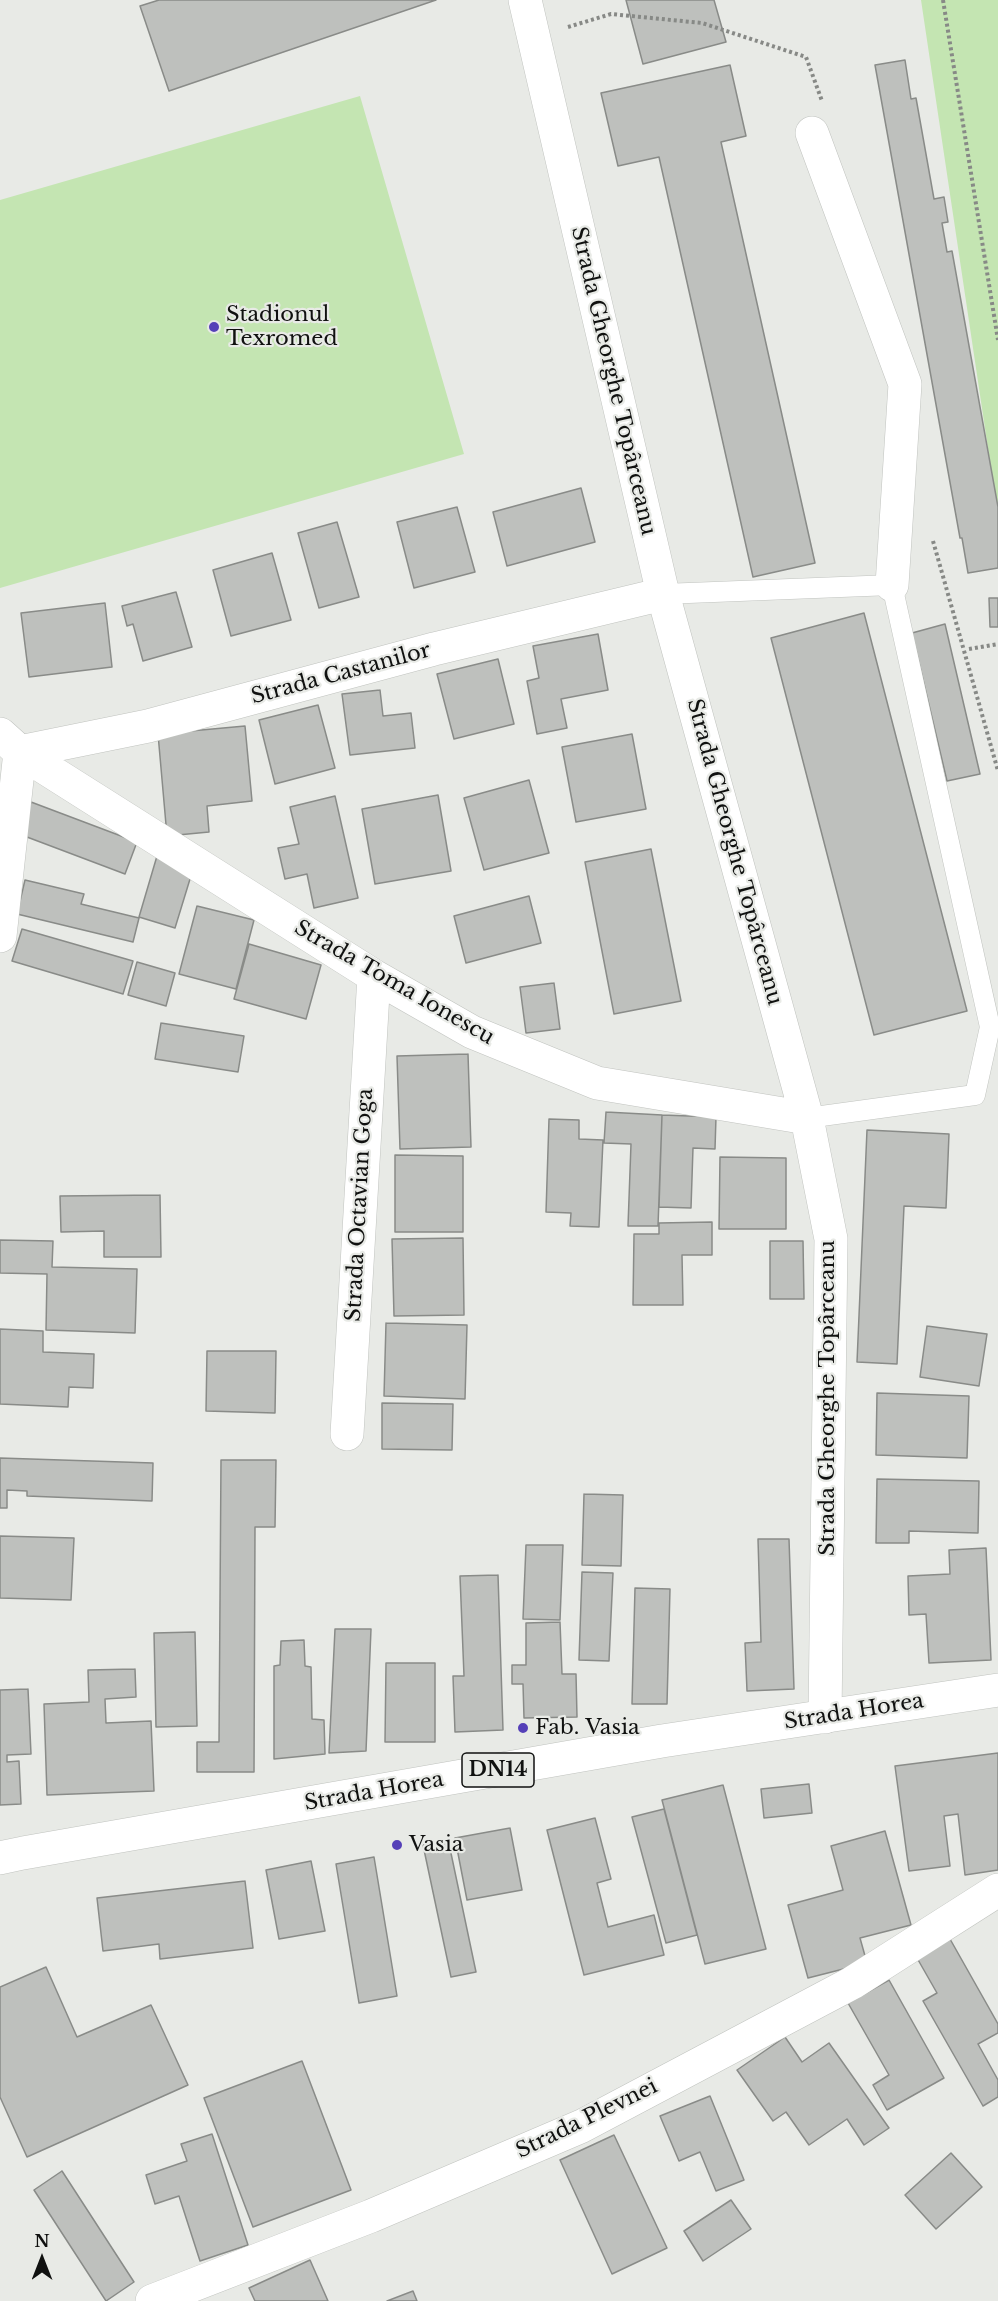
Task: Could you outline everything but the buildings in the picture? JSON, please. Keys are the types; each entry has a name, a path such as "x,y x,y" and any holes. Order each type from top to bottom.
{"street":[{"name":"Strada Gheorghe Topârceanu","path":"525,0 663,594 807,1118 831,1239 825,1717"},
{"path":"812,133 904,384 892,585"},
{"name":"Strada Castanilor","path":"10,743 148,726 434,649 663,594"},
{"path":"0,936 10,743"},
{"name":"Strada Toma Ionescu","path":"10,743 374,976 472,1032 597,1083 807,1118"},
{"name":"Strada Octavian Goga","path":"347,1434 374,976"},
{"name":"Strada Horea","path":"0,1858 23,1852 650,1743 998,1690"},
{"name":"Strada Plevnei","path":"152,2301 371,2216 582,2126 852,1983 998,1890"}],"lane":[{"path":"663,594 892,585 990,1027 975,1095 807,1118"}],"path":[{"path":"943,0 998,340"},
{"path":"969,649 998,644"}],"green space":[{"path":"921,0 998,0 998,502 996,502"},
{"name":"Stadionul Texromed","path":"360,96 464,454 0,588 0,200"}],"place":[{"name":"Stadionul Texromed","path":"214,327"},
{"name":"Fab. Vasia","path":"523,1728"},
{"name":"Vasia","path":"397,1845"}]}
